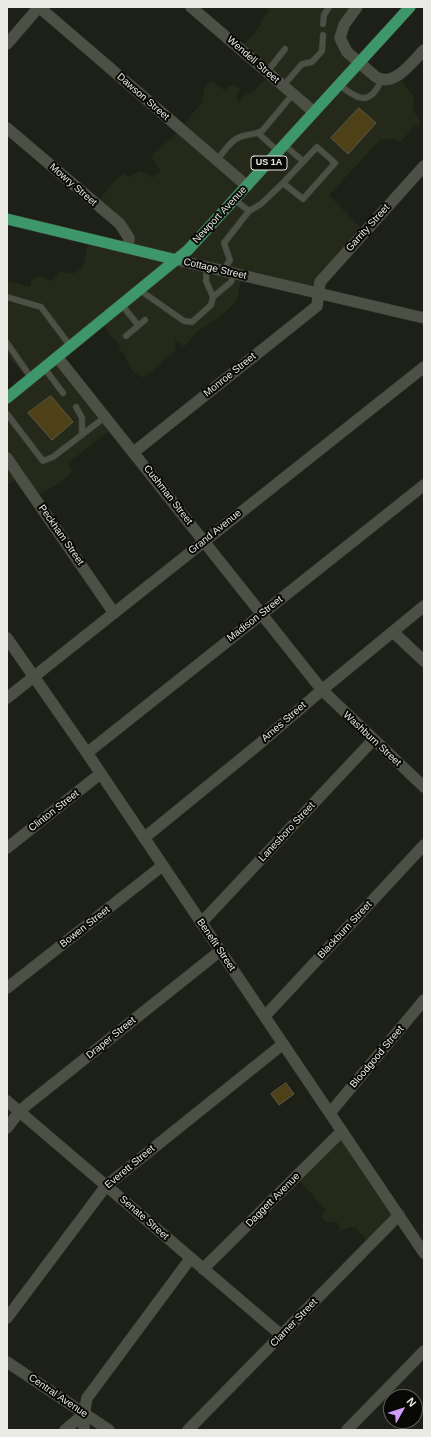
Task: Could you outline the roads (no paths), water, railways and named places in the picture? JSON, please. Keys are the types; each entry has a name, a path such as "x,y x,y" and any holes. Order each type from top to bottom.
{"main road":[{"name":"Newport Avenue","path":"7,398 45,369 177,260 235,200 410,7"},
{"name":"Cottage Street","path":"7,219 177,260"}],"street":[{"path":"7,44 39,7"},
{"name":"Dawson Street","path":"39,7 247,186"},
{"name":"Wendell Street","path":"191,7 314,112"},
{"path":"354,8 344,25 340,38 347,52 359,64 381,80 391,79 424,50"},
{"name":"Mowry Street","path":"7,128 120,224 129,238 128,248"},
{"name":"Garrity Street","path":"319,293 320,282 424,166"},
{"name":"Cottage Street","path":"177,260 424,318"},
{"name":"Monroe Street","path":"134,452 317,306 319,293"},
{"name":"Cushman Street","path":"58,358 322,690"},
{"name":"Grand Avenue","path":"7,698 424,367"},
{"name":"Peckham Street","path":"7,458 114,613"},
{"name":"Madison Street","path":"87,753 424,485"},
{"name":"Ames Street","path":"144,838 424,606"},
{"path":"393,632 424,660"},
{"name":"Benefit Street","path":"7,638 87,753 424,1253"},
{"name":"Washburn Street","path":"322,690 424,787"},
{"name":"Lanesboro Street","path":"201,923 374,740"},
{"name":"Clinton Street","path":"7,848 100,774"},
{"name":"Blackburn Street","path":"265,1016 424,844"},
{"name":"Bowen Street","path":"7,988 162,866"},
{"name":"Draper Street","path":"7,1128 20,1112 220,951"},
{"name":"Bloodgood Street","path":"330,1113 424,1000"},
{"name":"Everett Street","path":"7,1318 106,1186 283,1044"},
{"name":"Senate Street","path":"7,1101 190,1259 281,1335"},
{"name":"Daggett Avenue","path":"203,1269 342,1131"},
{"name":"Clarner Street","path":"188,1430 399,1215"},
{"path":"84,1430 84,1414 88,1398 190,1259"},
{"path":"347,1430 424,1351"},
{"name":"Central Avenue","path":"7,1362 109,1430"},
{"path":"65,1430 84,1414"}],"lane":[{"path":"323,24 324,15 329,7"},
{"path":"283,86 302,64 312,62 322,51 323,35"},
{"path":"267,72 285,49"},
{"path":"339,85 353,96 363,99 370,97 377,91 381,80"},
{"path":"258,134 293,94"},
{"path":"217,160 235,139 244,135 258,134 303,161"},
{"path":"223,271 230,260 224,243 249,211 261,204 317,147 335,163 303,198 283,182"},
{"path":"235,200 249,211"},
{"path":"207,267 206,281 213,297"},
{"path":"141,290 184,321 192,322 211,305 213,297 231,282 234,274"},
{"path":"7,296 41,307 72,347"},
{"path":"122,306 138,325"},
{"path":"126,336 145,320"},
{"path":"7,343 32,379"},
{"path":"45,369 64,393"},
{"path":"76,407 82,418 82,435"},
{"path":"7,414 43,461 53,457 105,417"}]}
